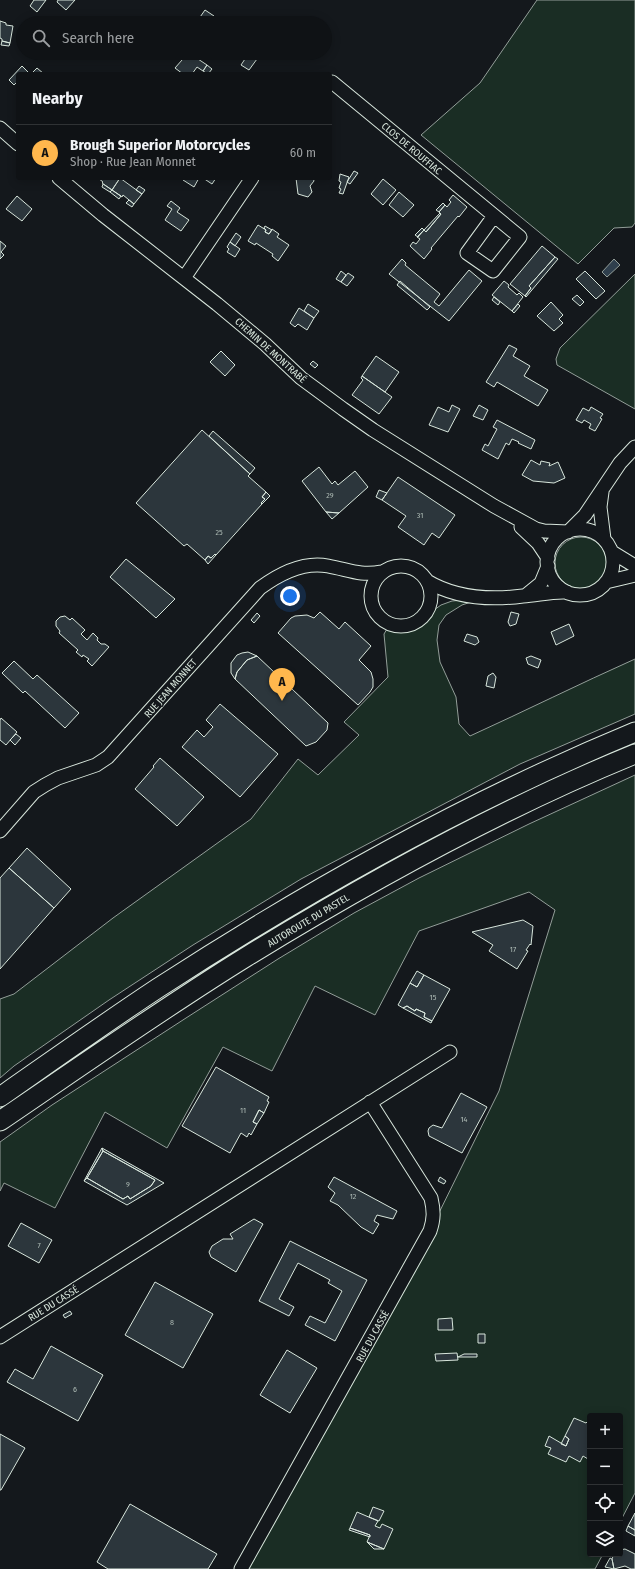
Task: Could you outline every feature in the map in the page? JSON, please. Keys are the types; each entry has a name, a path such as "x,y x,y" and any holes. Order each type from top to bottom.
{"highway":[{"name":"AUTOROUTE DU PASTEL","path":"0,1096 158,988 262,924 351,872 429,829 523,781 635,732"},
{"name":"AUTOROUTE DU PASTEL","path":"0,1121 185,996 340,901 476,826 635,754"}],"street":[{"name":"CLOS DE ROUFFIAC","path":"332,82 494,216"},
{"path":"0,128 16,142"},
{"name":"CHEMIN DE MONTRABÉ","path":"61,180 103,215 266,344 301,378 373,430 494,506 536,529 544,531 568,531"},
{"path":"184,278 251,180"},
{"path":"567,592 556,584 549,573 549,552 554,542 585,515 620,463 635,447"},
{"path":"603,490 600,507 604,539 612,552 635,566"},
{"name":"CHEMIN DE MONTRABÉ","path":"494,506 533,537 548,562"},
{"path":"568,531 584,529 591,531 604,539"},
{"path":"463,595 439,600 428,607 419,619 405,625 390,624 377,615 371,601 374,581 382,572 396,566 410,567 422,575 427,581 447,592 463,595 496,597 524,596 552,592 567,592 579,595 590,593 601,587 606,582 612,571 612,552"},
{"path":"524,596 541,583 548,562"},
{"name":"RUE JEAN MONNET","path":"0,831 34,792 58,778 96,766 108,757 260,588 273,578 290,570 308,566 326,566 368,574 382,572"},
{"name":"RUE JEAN MONNET","path":"346,570 371,593"},
{"path":"606,582 635,575"},
{"path":"427,581 430,594 428,607"},
{"name":"RUE DU CASSÉ","path":"0,1337 450,1052"},
{"name":"RUE DU CASSÉ","path":"241,1569 430,1231 434,1219 434,1209 431,1198 370,1102"}],"green space":[{"path":"537,0 635,0 635,223 632,227 614,228 578,264 421,135 480,83"},
{"path":"635,274 635,409 557,365 556,359 560,348"},
{"path":"581,537 591,539 599,545 605,553 607,563 605,573 599,581 591,587 581,589 571,587 563,581 557,573 555,563 557,553 563,545 571,539"},
{"path":"452,601 474,601 462,605 446,615 439,625 437,640 440,662 456,697 459,724 470,736 635,659 635,714 520,764 301,879 193,945 109,1000 14,1066 0,1078 0,999 14,994 113,918 251,819 298,759 318,775 359,735 344,722 388,677 384,634 387,629 399,631 421,625 434,610 441,605"},
{"path":"635,775 635,1493 623,1516 623,1413 587,1413 587,1557 601,1557 595,1569 241,1569 430,1231 499,1091 555,910 529,892 419,931 375,1015 315,986 272,1071 223,1047 167,1148 105,1112 55,1208 4,1183 0,1191 0,1142 52,1105 186,1018 278,959 354,913 419,878 529,824"}],"water":[{"path":"614,259 620,265 607,277 602,272"}],"building":[{"path":"34,0 46,0 37,12 30,6"},
{"path":"58,0 75,0 66,10 57,2"},
{"path":"205,10 214,16 201,16"},
{"path":"0,21 6,23 6,25 13,26 10,43 2,41 0,38"},
{"path":"2,41 10,43 9,46 1,45"},
{"path":"182,60 200,60 207,65 203,71 197,67 193,72 180,72 175,68"},
{"path":"244,60 256,60 249,70 241,65"},
{"path":"207,65 212,69 210,72 203,71"},
{"path":"22,66 28,72 16,72"},
{"path":"37,68 42,72 33,72"},
{"path":"16,72 16,83 14,85 9,80"},
{"path":"354,171 358,173 350,184 347,182"},
{"path":"340,174 349,177 343,194 339,193 341,189 339,188 341,182 339,181"},
{"path":"383,179 396,190 383,205 371,194"},
{"path":"100,180 119,180 112,190 102,183 103,182"},
{"path":"119,180 123,180 142,194 134,204 123,195 122,197 112,190"},
{"path":"183,180 198,180 194,187"},
{"path":"206,180 215,180 212,184"},
{"path":"296,180 314,180 310,186 312,192 308,197 298,194"},
{"path":"103,184 112,190 110,192 102,187"},
{"path":"139,186 145,190 142,194 136,190"},
{"path":"112,190 121,196 119,199 110,192"},
{"path":"399,192 414,205 403,217 389,205"},
{"path":"453,195 467,207 431,248 432,249 424,259 410,246 413,242 416,244 420,239 417,237 424,230 426,232 441,214 439,212 445,205 447,207 451,202 449,200"},
{"path":"17,196 32,209 22,221 6,209"},
{"path":"129,200 134,204 132,207 126,203"},
{"path":"171,201 180,208 177,212 189,220 181,231 165,220 172,209 167,206"},
{"path":"443,203 445,205 439,212 436,210"},
{"path":"440,213 441,214 426,232 424,230"},
{"path":"258,225 269,234 272,229 279,234 277,237 289,245 278,261 272,256 273,254 256,243 255,245 248,241"},
{"path":"265,226 272,230 269,234 265,232"},
{"path":"422,228 424,230 418,237 415,235"},
{"path":"236,233 241,237 235,246 230,242"},
{"path":"0,241 6,246 1,252 4,255 0,259"},
{"path":"230,242 240,249 235,257 227,252 229,249 227,247"},
{"path":"542,246 555,257 529,286 531,288 525,296 510,284"},
{"path":"555,257 558,259 526,297 525,296 531,288 529,286"},
{"path":"402,259 406,263 405,265 440,294 434,302 439,306 469,270 482,281 449,321 389,274"},
{"path":"341,271 346,275 341,282 336,279"},
{"path":"585,271 605,291 596,299 576,279"},
{"path":"348,273 354,277 347,286 341,282"},
{"path":"400,281 430,307 427,310 397,285"},
{"path":"504,281 517,295 519,293 523,297 512,311 492,295"},
{"path":"577,295 584,302 580,306 572,299"},
{"path":"494,297 500,302 498,305 492,300"},
{"path":"551,302 563,315 559,319 563,323 554,331 537,316"},
{"path":"308,304 319,311 314,318 304,311"},
{"path":"518,304 520,306 514,313 512,311"},
{"path":"299,308 314,318 307,330 298,324 295,327 290,323"},
{"path":"509,345 517,349 513,356 530,366 524,376 548,390 538,406 497,382 494,387 486,382"},
{"path":"221,351 235,365 225,376 210,362"},
{"path":"376,356 399,372 385,392 362,376"},
{"path":"313,361 318,365 315,368 310,364"},
{"path":"362,376 392,397 379,414 352,395 363,380 361,378"},
{"path":"452,405 460,409 448,432 429,425 438,407 449,412"},
{"path":"479,405 488,410 483,420 473,416"},
{"path":"591,407 603,414 600,418 602,419 595,431 589,428 591,424 584,420 582,423 576,420 583,408 589,411"},
{"path":"497,420 535,440 531,449 512,439 509,445 506,443 498,459 482,450 485,444 488,446 497,429 493,427"},
{"path":"202,430 250,474 248,476 266,492 262,497 265,499 261,503 262,504 216,555 215,554 211,558 208,556 205,560 187,544 184,546 136,503"},
{"path":"213,431 255,468 250,474 209,436"},
{"path":"531,460 540,465 541,461 550,463 549,466 558,462 565,478 554,483 533,481 522,475"},
{"path":"319,467 332,484 335,481 338,485 355,471 368,487 339,513 326,512 302,481"},
{"path":"398,477 455,515 439,538 432,533 424,545 398,527 406,516 382,500"},
{"path":"379,490 387,493 382,500 376,497"},
{"path":"266,492 270,496 262,504 261,503 265,499 262,497"},
{"path":"326,512 339,513 332,519"},
{"path":"215,554 216,555 208,564 205,560 208,556 211,558"},
{"path":"126,559 175,599 156,618 110,577"},
{"path":"320,612 339,629 345,622 371,646 359,660 371,672 373,687 358,705 278,633 291,618 295,616 307,615 314,618"},
{"path":"511,612 519,614 516,624 510,626 508,622"},
{"path":"257,613 260,616 254,623 251,620"},
{"path":"65,616 70,620 72,618 85,630 81,634 87,640 93,633 101,644 105,644 109,647 92,666 87,661 89,659 83,655 82,657 76,652 78,650 59,633 60,631 56,626 56,621 60,617"},
{"path":"569,624 574,636 556,645 551,632"},
{"path":"467,634 477,637 479,642 475,645 464,641"},
{"path":"248,652 257,656 247,660 237,672 235,679 231,673 231,663 237,655"},
{"path":"257,656 328,723 327,730 316,742 306,746 235,679 237,672 247,660"},
{"path":"531,656 541,660 538,668 528,664 526,658"},
{"path":"14,661 33,679 37,675 79,713 65,728 25,691 23,693 2,673"},
{"path":"493,673 496,677 494,688 486,686 488,676"},
{"path":"220,704 278,754 240,797 182,747 197,730 204,737 213,727 206,720"},
{"path":"1,718 17,732 6,745 0,740"},
{"path":"16,734 21,738 15,745 10,740"},
{"path":"160,758 204,797 177,826 135,789"},
{"path":"27,848 71,889 54,908 9,868"},
{"path":"9,868 54,908 0,969 0,878"},
{"path":"523,920 533,926 531,945 530,944 526,950 528,951 517,969 489,951 493,945 472,932"},
{"path":"417,971 424,975 417,987 410,983"},
{"path":"424,975 450,989 432,1021 424,1017 425,1013 416,1009 415,1011 407,1006 403,1008 398,1005 410,983 417,987"},
{"path":"407,1006 415,1011 416,1009 425,1013 424,1017 432,1021 431,1023 403,1008"},
{"path":"216,1067 269,1097 267,1101 269,1102 264,1113 259,1110 253,1122 257,1124 251,1135 249,1133 247,1137 241,1133 230,1153 182,1126"},
{"path":"461,1093 487,1107 462,1153 429,1136 428,1131 433,1125 442,1128"},
{"path":"259,1110 264,1113 257,1124 253,1122"},
{"path":"102,1148 164,1183 127,1205 84,1181 87,1178 123,1199 128,1196 130,1199 151,1186 155,1180 103,1151"},
{"path":"102,1148 103,1151 84,1181"},
{"path":"103,1151 155,1180 151,1186 130,1199 128,1196 123,1199 87,1178"},
{"path":"334,1177 397,1211 393,1219 377,1215 374,1221 379,1224 373,1234 361,1227 338,1205 330,1201 335,1193 328,1187"},
{"path":"440,1177 446,1181 444,1184 438,1181"},
{"path":"254,1219 263,1224 236,1272 211,1257 209,1252 212,1246 223,1239 233,1239 230,1234"},
{"path":"21,1223 52,1240 39,1263 8,1246"},
{"path":"290,1241 367,1280 335,1341 305,1325 310,1316 325,1323 342,1291 328,1283 330,1280 298,1263 279,1299 294,1307 289,1316 259,1301"},
{"path":"155,1282 213,1314 183,1368 125,1335"},
{"path":"70,1311 72,1314 65,1318 63,1315"},
{"path":"452,1318 453,1330 438,1330 438,1319"},
{"path":"478,1334 485,1334 485,1343 478,1343"},
{"path":"51,1346 103,1375 78,1421 7,1382 15,1369 33,1379"},
{"path":"287,1350 317,1368 290,1413 260,1395"},
{"path":"457,1353 458,1360 436,1361 435,1354"},
{"path":"464,1354 477,1354 477,1357 458,1357"},
{"path":"574,1418 586,1423 587,1422 587,1458 583,1456 580,1462 569,1456 566,1462 548,1454 551,1448 545,1446 549,1436 566,1446 569,1439 565,1436"},
{"path":"0,1434 25,1448 1,1490 0,1490"},
{"path":"565,1436 569,1439 566,1446 561,1444"},
{"path":"130,1504 217,1554 208,1569 108,1569 97,1562"},
{"path":"373,1507 384,1511 379,1521 369,1517"},
{"path":"357,1512 378,1521 375,1526 380,1528 382,1524 393,1529 384,1549 367,1542 370,1535 350,1528"},
{"path":"635,1513 635,1530 628,1526"},
{"path":"628,1526 635,1530 635,1536 626,1531"},
{"path":"350,1528 370,1535 370,1537 349,1530"},
{"path":"367,1542 384,1549 374,1549"},
{"path":"623,1549 635,1554 635,1569 625,1566 614,1569 613,1557 623,1557"},
{"path":"610,1558 612,1559 614,1569 605,1567"}],"place":[{"name":"Brough Superior Motorcycles","path":"282,701"}]}
